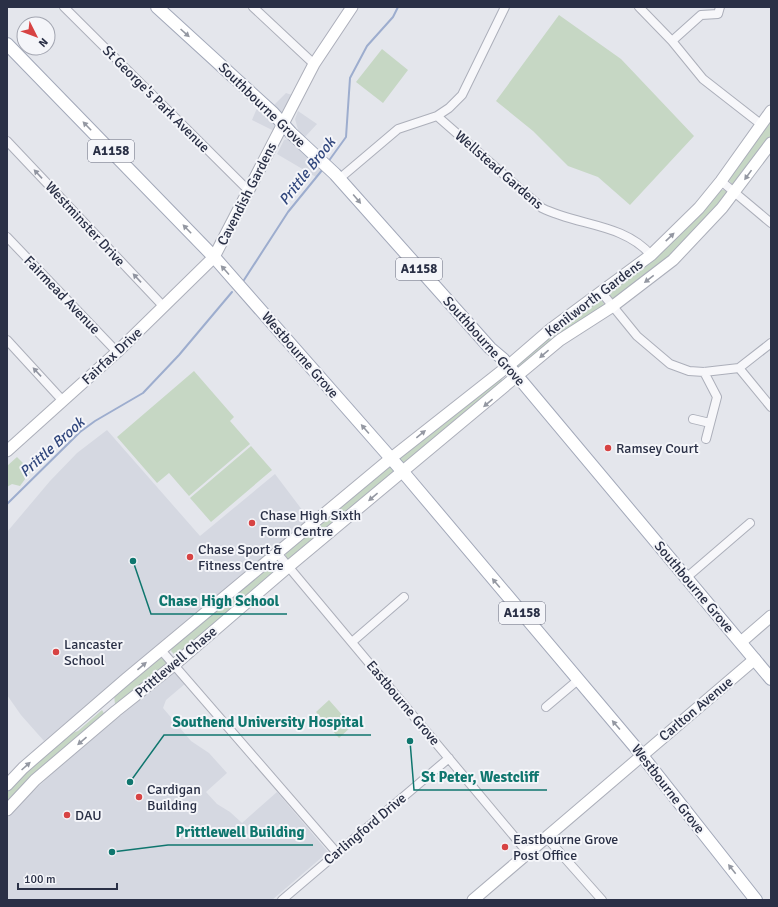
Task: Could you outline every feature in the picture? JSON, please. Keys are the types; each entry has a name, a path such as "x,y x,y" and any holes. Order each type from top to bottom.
{"main road":[{"name":"Southbourne Grove","path":"157,7 283,124 331,171 517,376 771,679"},
{"name":"Westbourne Grove","path":"7,44 214,257 403,472 641,755 756,900"}],"street":[{"name":"St George's Park Avenue","path":"64,7 248,192"},
{"path":"253,7 314,64"},
{"name":"Cavendish Gardens","path":"214,257 314,64 352,7"},
{"path":"331,171 398,129 437,116 449,108 462,95 505,7"},
{"path":"639,7 672,41 703,79 762,125"},
{"path":"672,41 702,11 718,14 720,7"},
{"name":"Kenilworth Gardens","path":"392,461 458,404 508,366 551,329 651,255 699,208 721,181 771,111"},
{"name":"Wellstead Gardens","path":"437,116 542,208 561,216 608,227 637,243 651,255"},
{"name":"Westminster Drive","path":"7,141 164,307"},
{"name":"Kenilworth Gardens","path":"403,472 443,440 560,340 613,306 673,260 703,230 735,192 771,143"},
{"path":"721,181 771,223"},
{"name":"Fairmead Avenue","path":"7,237 117,352"},
{"name":"Fairfax Drive","path":"8,448 117,352 214,257"},
{"path":"602,292 637,336 670,364 689,371 704,372 739,368 771,343"},
{"path":"7,340 63,401"},
{"path":"739,368 771,407"},
{"path":"704,372 717,397 706,439"},
{"path":"458,404 507,373 517,376"},
{"path":"694,419 710,423"},
{"path":"392,461 404,466 443,440"},
{"name":"Prittlewell Chase","path":"7,785 22,768 112,691 277,553 392,461"},
{"name":"Prittlewell Chase","path":"7,810 35,780 113,713 174,665 288,567 403,472"},
{"path":"686,578 750,523"},
{"name":"Eastbourne Grove","path":"277,553 528,853"},
{"path":"352,642 404,597"},
{"path":"740,642 771,616"},
{"path":"161,650 337,853"},
{"name":"Carlton Avenue","path":"473,900 755,659"},
{"path":"546,707 578,680"},
{"path":"65,731 82,722 105,705 108,696 112,691"},
{"path":"105,705 109,704 113,713"},
{"name":"Carlingford Drive","path":"282,900 449,758"},
{"path":"547,838 602,900"}],"shaded area":[{"path":"286,93 292,95 281,116 272,107"},
{"path":"257,108 276,126 274,131 252,120"},
{"path":"298,111 317,124 304,138 299,133 295,119"},
{"path":"289,139 321,170 316,177 277,154 284,140"},
{"path":"107,430 200,536 275,474 309,519 44,741 21,715 7,695 7,532 50,481 77,453"},
{"path":"175,671 186,683 166,700 163,708 191,741 209,753 227,773 206,792 217,804 230,812 242,823 277,792 328,852 272,900 7,900 7,818 28,796 69,758"}],"green space":[{"path":"559,15 621,59 694,136 630,205 598,177 568,166 533,131 496,101"},
{"path":"382,49 408,70 383,103 356,82"},
{"path":"771,118 771,136 738,182 732,184 728,179"},
{"path":"719,190 724,190 727,192 727,196 678,251 615,301 611,300 609,294 610,291"},
{"path":"602,301 605,305 604,309 517,371 516,364 549,336 596,302"},
{"path":"194,371 234,417 230,421 250,444 189,496 169,473 157,483 117,437"},
{"path":"501,379 506,383 406,464 399,464 399,457"},
{"path":"251,446 272,470 211,522 190,498"},
{"path":"17,457 31,471 20,486 12,484 7,487 7,466"},
{"path":"387,467 392,468 394,471 390,477 293,560 287,560 285,552"},
{"path":"273,562 277,562 281,569 180,655 174,654 171,651 173,646"},
{"path":"160,657 167,662 166,666 117,706 115,704 114,695"},
{"path":"329,700 352,726 339,738 316,712"},
{"path":"102,710 105,715 7,804 7,790 66,735 78,731"}],"waterway":[{"name":"Prittle Brook","path":"328,162 346,137 350,78 367,46 393,17 398,7"},
{"name":"Prittle Brook","path":"244,280 288,212 323,169"},
{"name":"Prittle Brook","path":"7,504 80,432 95,421 143,393 179,355 232,292"}],"place":[{"name":"Ramsey Court","path":"608,448"},
{"name":"Chase High Sixth Form Centre","path":"252,523"},
{"name":"Chase Sport & Fitness Centre","path":"190,557"},
{"name":"Chase High School","path":"133,561"},
{"name":"Lancaster School","path":"56,652"},
{"name":"St Peter, Westcliff","path":"410,741"},
{"name":"Southend University Hospital","path":"130,782"},
{"name":"Cardigan Building","path":"139,797"},
{"name":"DAU","path":"67,815"},
{"name":"Eastbourne Grove Post Office","path":"505,847"},
{"name":"Prittlewell Building","path":"112,852"}]}
